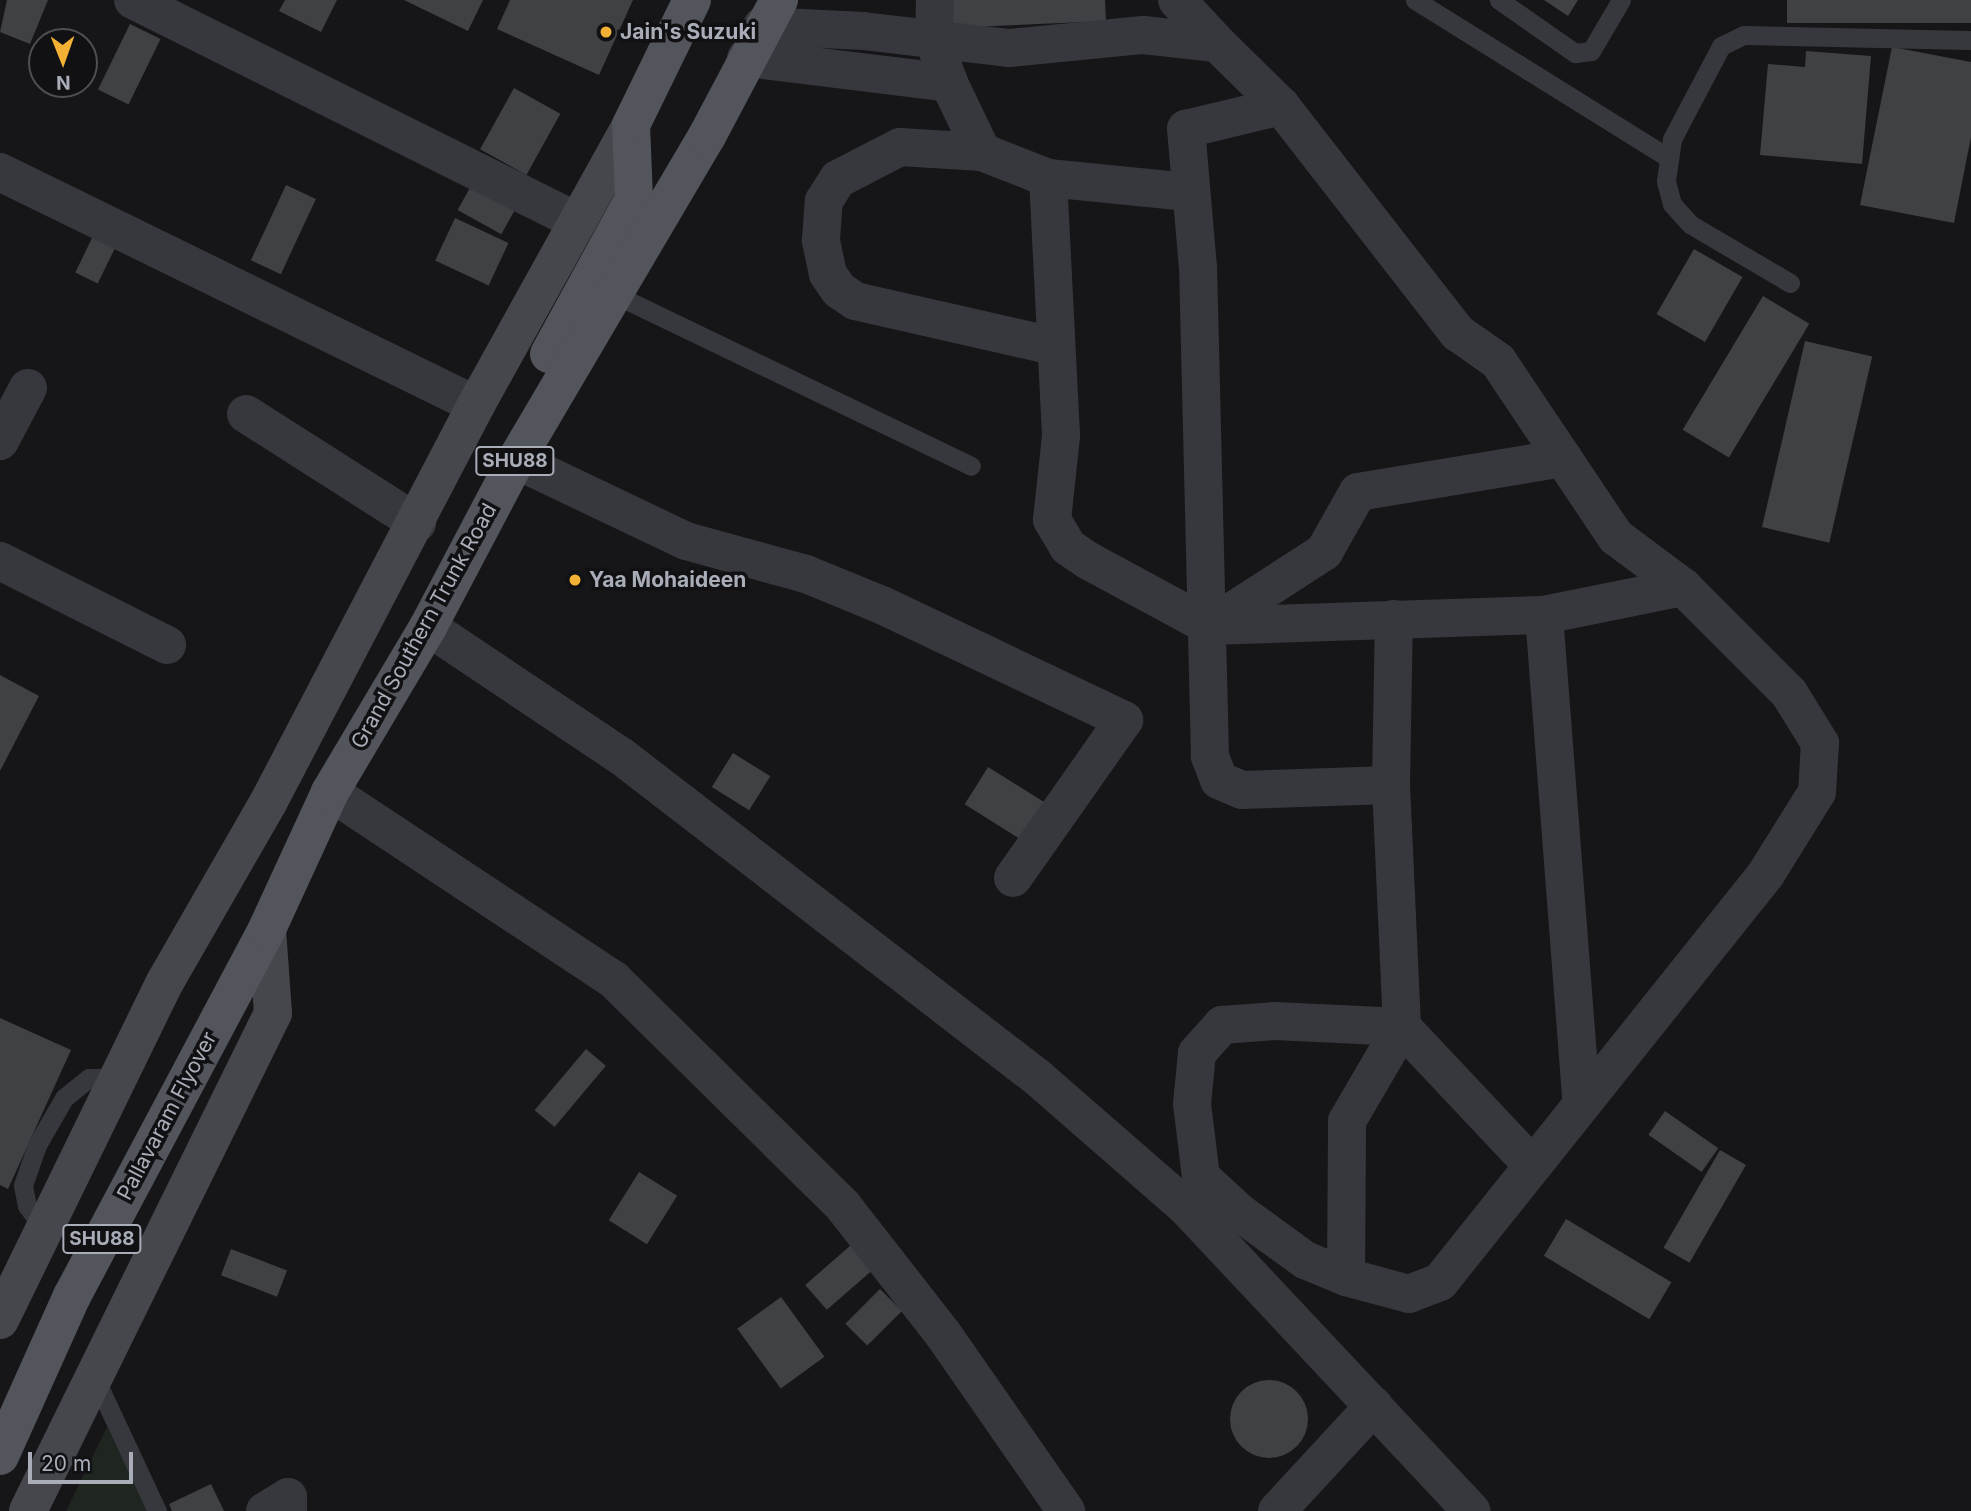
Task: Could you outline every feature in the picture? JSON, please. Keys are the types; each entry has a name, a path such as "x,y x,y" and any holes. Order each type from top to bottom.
{"main road":[{"name":"SHU88","path":"254,925 634,199 631,125 687,2"},
{"name":"Grand Southern Trunk Road","path":"254,925 428,627 516,460 707,136 770,17"},
{"name":"Pallavaram Flyover","path":"0,1397 54,1279 204,1018 254,925"},
{"name":"Pallavaram Flyover","path":"0,1456 72,1296 204,1018"}],"street":[{"path":"133,0 577,221"},
{"path":"934,0 934,40 949,83 982,152"},
{"path":"1177,0 1281,106 1458,333 1498,361 1616,537 1683,587 1789,693 1821,743 1817,792 1766,874 1581,1100 1440,1282 1409,1294 1346,1277 1306,1260 1239,1212 1201,1177 1192,1104 1197,1053 1222,1025 1275,1021 1402,1027 1531,1164"},
{"path":"770,17 1010,48 1143,35 1217,43"},
{"path":"770,17 949,83"},
{"path":"1281,106 1186,129 1188,192 1198,268 1209,626 1210,756 1219,780 1242,790 1391,785"},
{"path":"0,1320 165,982 269,802 477,405 631,125"},
{"path":"1053,345 855,301 839,290 828,274 821,240 824,201 838,178 900,147 982,152 1048,178 1188,192"},
{"path":"0,172 477,405"},
{"path":"1048,178 1053,345 1061,436 1052,507 1058,533 1090,561 1209,626 1544,615 1683,587"},
{"path":"0,441 28,388"},
{"path":"246,414 417,523"},
{"path":"1209,626 1324,551 1358,492 1563,458"},
{"path":"516,460 685,541 806,574 884,606 1124,720 1013,878"},
{"path":"0,561 167,645"},
{"path":"1544,615 1581,1100"},
{"path":"1346,1277 1347,1121 1402,1027 1391,785 1394,619"},
{"path":"428,627 621,756 1037,1077 1186,1208 1471,1511"},
{"path":"330,792 614,980 843,1206 943,1334 1066,1511"},
{"path":"28,1511 272,1013 254,925"},
{"path":"1277,1511 1374,1406"},
{"path":"265,1511 288,1497 288,1511"}],"lane":[{"path":"1415,0 1669,158"},
{"path":"1499,0 1575,53 1591,51 1621,0"},
{"path":"1790,283 1690,224 1672,205 1666,181 1672,138 1721,46 1744,35 1969,40"},
{"path":"614,294 971,466"},
{"path":"93,1374 158,1511"}],"shaded area":[{"path":"107,1427 148,1511 66,1511"}],"building":[{"path":"7,0 48,0 37,28 28,28 28,43 0,32"},
{"path":"285,0 337,0 321,32 279,11"},
{"path":"404,0 483,0 468,31"},
{"path":"510,0 633,0 599,75 497,29"},
{"path":"947,0 1105,0 1106,21 948,28"},
{"path":"1544,0 1578,0 1568,16"},
{"path":"1787,0 1971,0 1971,23 1787,23"},
{"path":"130,24 161,39 129,105 98,90"},
{"path":"1892,47 1971,62 1971,137 1954,223 1860,205"},
{"path":"1806,51 1871,56 1862,164 1760,155 1768,64 1805,67"},
{"path":"514,88 560,114 526,175 480,149"},
{"path":"477,175 521,199 501,234 458,210"},
{"path":"286,185 316,199 281,274 251,260"},
{"path":"455,218 508,243 489,286 435,261"},
{"path":"95,232 117,243 98,283 75,272"},
{"path":"1694,249 1742,277 1705,342 1656,314"},
{"path":"1763,296 1809,324 1729,458 1683,430"},
{"path":"1805,341 1872,357 1829,543 1762,527"},
{"path":"0,675 39,696 0,771"},
{"path":"733,753 770,776 749,810 712,787"},
{"path":"988,767 1045,803 1022,840 965,804"},
{"path":"0,1018 71,1050 8,1189 0,1185"},
{"path":"586,1049 606,1066 554,1127 535,1110"},
{"path":"1665,1111 1718,1148 1702,1172 1648,1135"},
{"path":"1720,1150 1746,1165 1689,1263 1664,1248"},
{"path":"639,1172 677,1196 647,1244 609,1220"},
{"path":"1566,1219 1671,1282 1649,1319 1544,1256"},
{"path":"858,1239 880,1264 827,1310 805,1285"},
{"path":"231,1249 287,1271 277,1297 221,1275"},
{"path":"880,1289 902,1311 867,1346 845,1324"},
{"path":"781,1297 824,1357 781,1389 737,1329"},
{"path":"1261,1380 1277,1380 1291,1386 1302,1397 1308,1411 1308,1427 1302,1441 1291,1452 1277,1458 1261,1458 1247,1452 1236,1441 1230,1427 1230,1411 1236,1397 1247,1386"},
{"path":"211,1484 224,1511 172,1511 169,1504"}],"place":[{"name":"Jain's Suzuki","path":"606,32"},
{"name":"Yaa Mohaideen","path":"575,580"}]}
